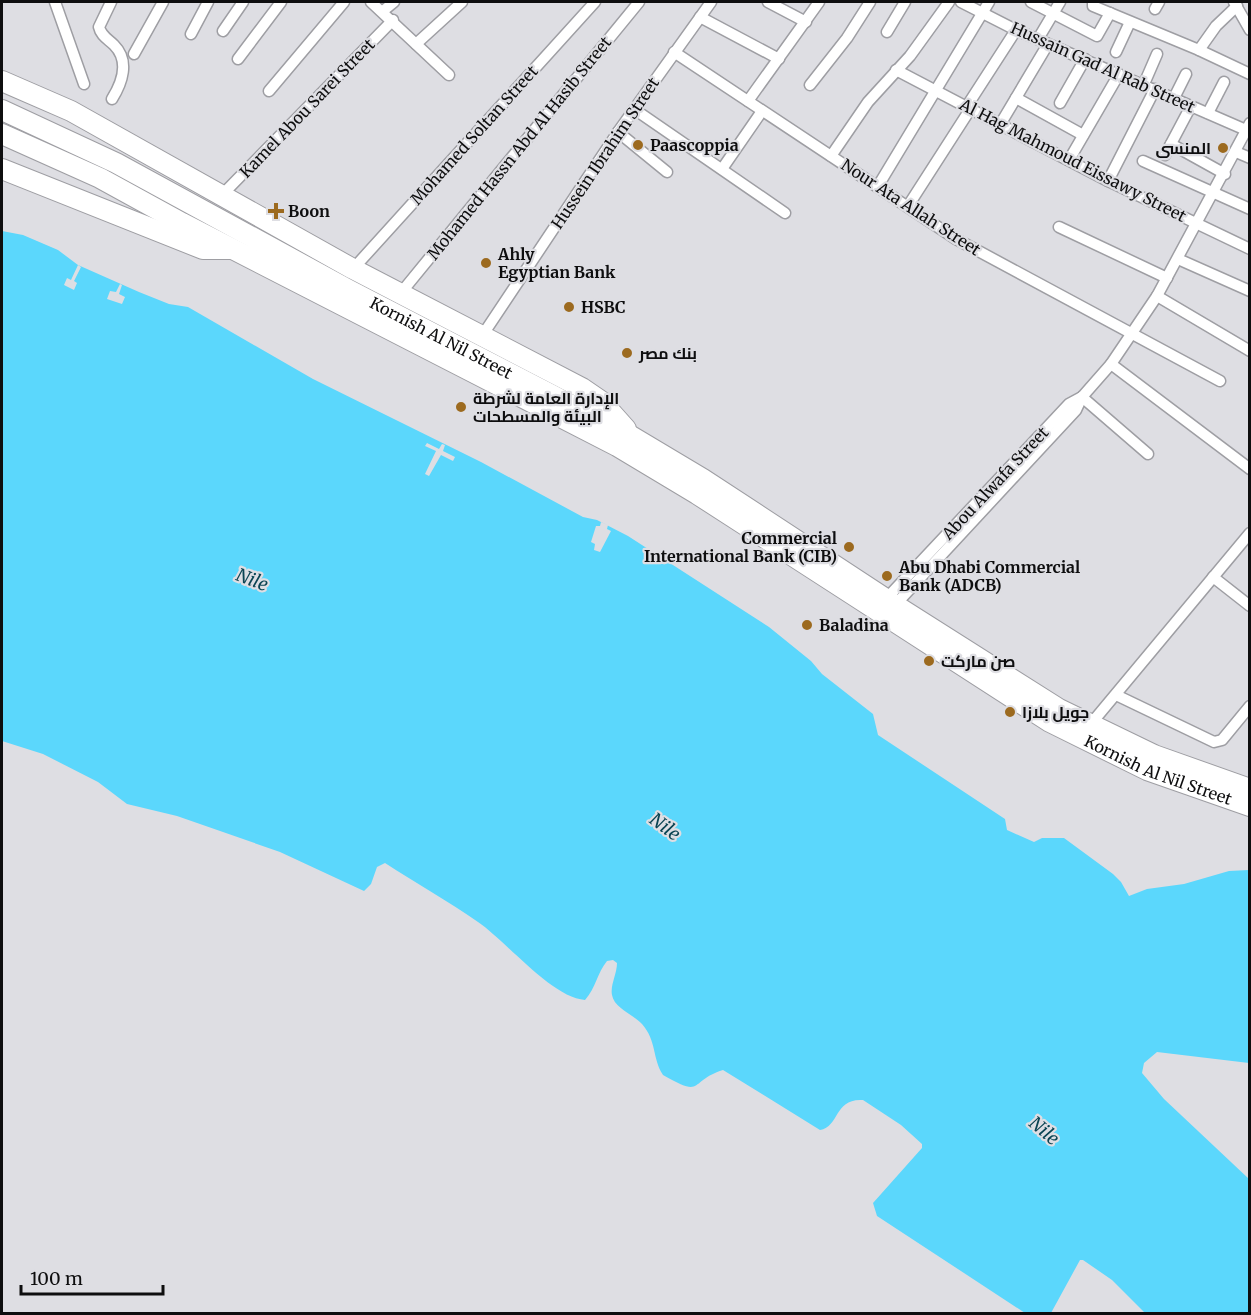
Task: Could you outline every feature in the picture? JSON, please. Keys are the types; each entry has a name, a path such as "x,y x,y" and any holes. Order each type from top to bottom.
{"highway":[{"path":"2,81 71,111 353,269 582,388 618,417 631,436"},
{"name":"Kornish Al Nil Street","path":"2,110 116,163 349,290 631,436 703,478 890,602 1090,725 1154,755 1250,789"},
{"name":"Kornish Al Nil Street","path":"2,134 100,178 617,446 697,494 1050,722 1147,770 1250,806"},
{"path":"2,169 203,249 218,251 235,249"},
{"path":"349,290 381,284"}],"street":[{"path":"55,2 84,84"},
{"path":"111,2 100,22 100,32 117,50 123,71 123,80 112,99"},
{"path":"134,54 163,2"},
{"path":"191,34 208,2"},
{"path":"223,31 243,2"},
{"path":"238,59 280,2"},
{"path":"269,91 344,2"},
{"path":"371,2 393,20 449,75"},
{"path":"383,11 394,2"},
{"path":"416,44 462,2"},
{"name":"Mohamed Soltan Street","path":"353,269 595,2"},
{"name":"Mohamed Hassn Abd Al Hasib Street","path":"400,294 639,2"},
{"name":"Hussein Ibrahim Street","path":"482,336 618,132 711,2"},
{"path":"768,2 806,22"},
{"path":"748,101 819,2"},
{"path":"810,85 847,38 870,2"},
{"path":"887,32 905,2"},
{"path":"831,156 868,102 910,56 949,2"},
{"name":"Hussain Gad Al Rab Street","path":"961,2 1048,44 1191,106 1248,127"},
{"path":"878,186 937,91 988,2"},
{"path":"1031,2 1098,36 1110,13"},
{"path":"1038,39 1060,2"},
{"path":"1093,2 1092,5 1250,74"},
{"path":"1199,50 1235,4 1250,30"},
{"path":"700,17 779,58"},
{"name":"Kamel Abou Sarei Street","path":"222,195 393,20"},
{"path":"1116,52 1130,22"},
{"path":"908,206 1016,30"},
{"path":"1001,123 1048,44"},
{"name":"Nour Ata Allah Street","path":"674,52 985,255 1016,269 1220,381"},
{"path":"1144,84 1157,54"},
{"path":"1060,104 1085,59"},
{"name":"Al Hag Mahmoud Eissawy Street","path":"896,70 1108,181 1250,249"},
{"path":"1069,160 1119,74"},
{"path":"1174,98 1186,74"},
{"path":"1208,113 1224,82"},
{"path":"1108,181 1155,89"},
{"path":"1016,98 1083,135"},
{"path":"1165,155 1191,106"},
{"path":"634,109 785,213"},
{"path":"722,170 762,111"},
{"name":"Abou Alwafa Street","path":"890,602 1076,410 1082,397 1111,364 1157,296 1248,127"},
{"path":"618,132 667,172"},
{"path":"1171,144 1224,174"},
{"path":"1236,152 1250,158"},
{"path":"1143,161 1250,209"},
{"path":"1059,226 1167,278"},
{"path":"1178,259 1250,291"},
{"path":"1157,296 1250,351"},
{"path":"1111,364 1250,469"},
{"path":"1082,397 1148,454"},
{"path":"1090,725 1250,533"},
{"path":"1213,577 1250,606"},
{"path":"1116,695 1214,742 1222,740 1250,706"}],"water":[{"name":"Nile","path":"2,231 23,235 58,250 78,265 139,292 169,304 188,307 313,379 481,462 583,517 597,520 628,536 769,627 811,661 822,674 873,714 878,735 1005,819 1007,830 1034,842 1042,838 1064,838 1113,874 1129,896 1147,889 1184,884 1229,871 1249,870 1249,1063 1157,1052 1144,1063 1142,1073 1164,1099 1249,1179 1249,1313 1145,1313 1112,1280 1080,1260 1051,1313 1025,1313 877,1216 873,1203 922,1148 922,1144 901,1125 863,1100 847,1103 831,1123 820,1130 723,1070 691,1087 663,1075 647,1030 620,1008 614,1000 612,987 617,963 613,960 607,961 585,1000 572,997 544,979 478,922 385,863 377,867 371,884 364,891 280,852 177,816 127,804 98,782 43,754 2,741"}],"pier":[{"path":"78,265 81,267 74,281 77,283 74,290 64,285 67,278 71,280"},
{"path":"120,284 122,285 119,294 125,297 122,304 107,299 110,291 116,292"},
{"path":"427,443 439,449 442,444 445,445 443,451 455,457 453,461 441,455 429,476 425,474 436,451 425,446"},
{"path":"601,522 608,525 607,529 611,531 600,552 594,550 595,544 591,542 596,526 600,526"}],"place":[{"name":"Paascoppia","path":"638,145"},
{"name":"المنسى","path":"1223,148"},
{"name":"Boon","path":"276,211"},
{"name":"Ahly Egyptian Bank","path":"486,263"},
{"name":"HSBC","path":"569,307"},
{"name":"بنك مصر","path":"627,353"},
{"name":"الإدارة العامة لشرطة البيئة والمسطحات","path":"461,407"},
{"name":"Commercial International Bank (CIB)","path":"849,547"},
{"name":"Abu Dhabi Commercial Bank (ADCB)","path":"887,576"},
{"name":"Baladina","path":"807,625"},
{"name":"صن ماركت","path":"929,661"},
{"name":"جويل بلازا","path":"1010,712"}]}
